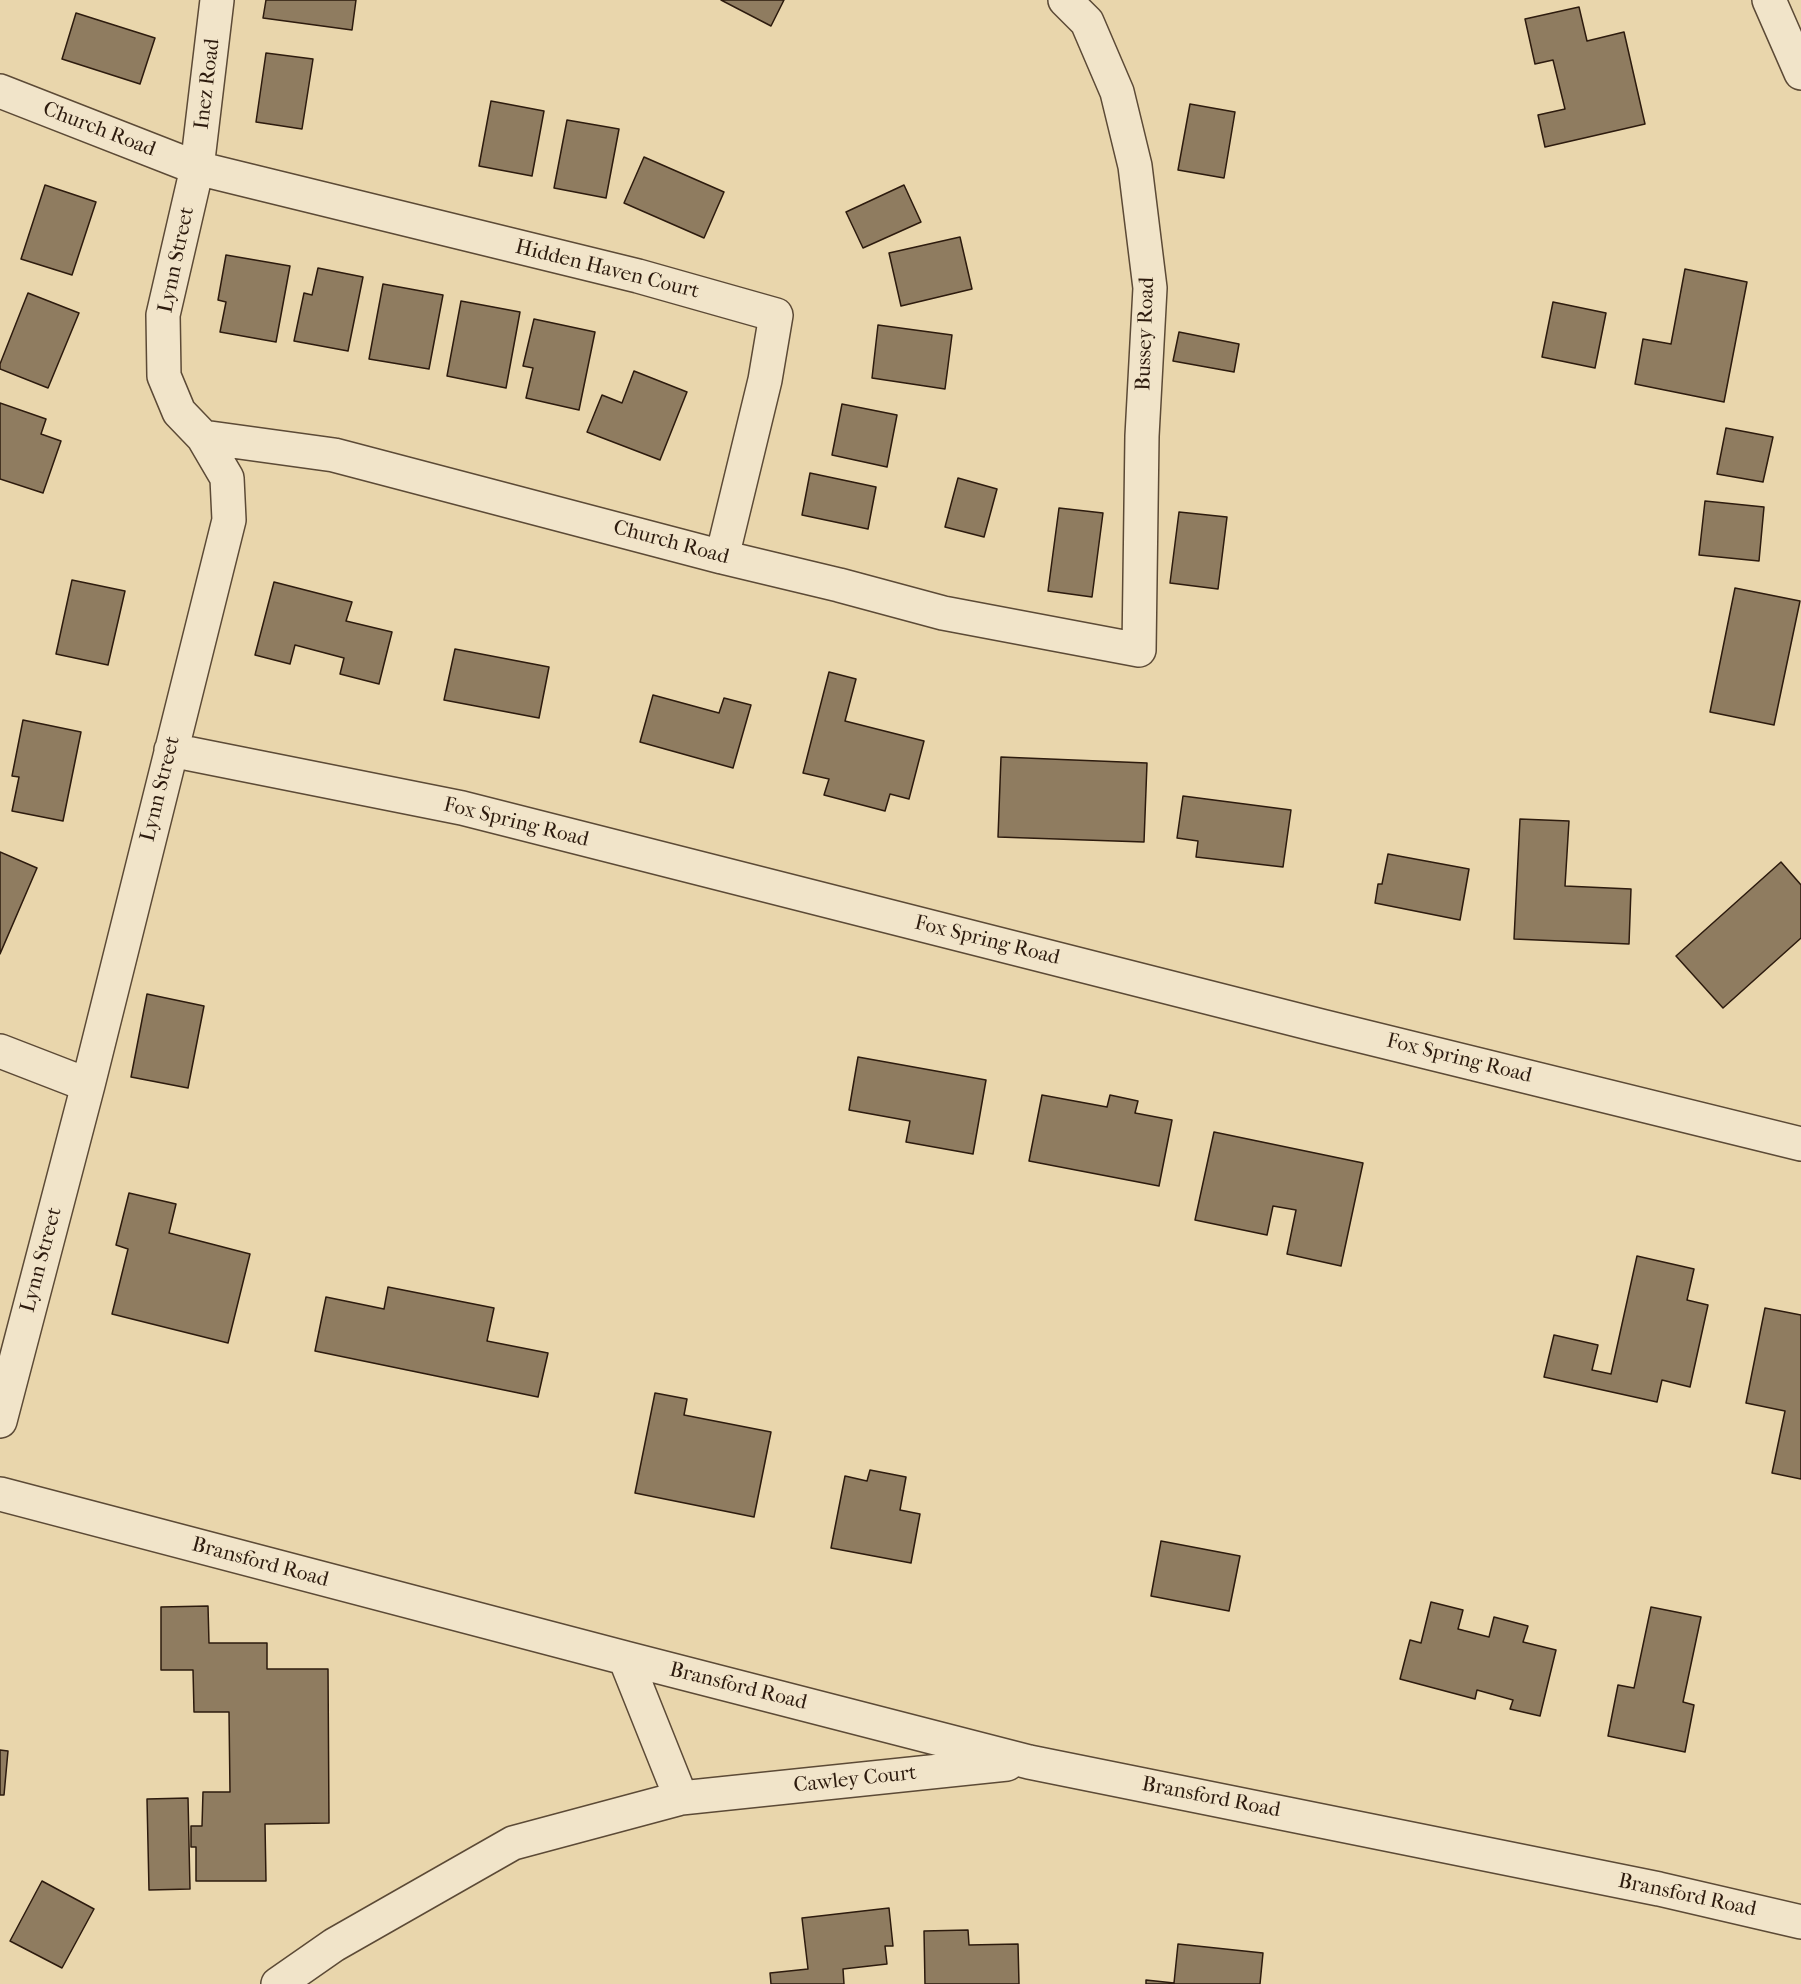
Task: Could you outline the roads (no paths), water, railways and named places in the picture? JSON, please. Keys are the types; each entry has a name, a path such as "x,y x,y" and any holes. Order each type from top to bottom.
{"street":[{"name":"Inez Road","path":"197,168 217,0"},
{"name":"Bussey Road","path":"1065,0 1088,22 1116,92 1136,166 1150,288 1142,435 1139,650"},
{"path":"1769,0 1801,73"},
{"name":"Church Road","path":"0,91 197,168"},
{"name":"Lynn Street","path":"0,1420 88,1085 229,520 227,478 203,437 179,412 164,376 163,315 197,168"},
{"name":"Hidden Haven Court","path":"197,168 638,276 776,315 765,380 722,557"},
{"name":"Church Road","path":"203,437 334,455 943,613 1139,650"},
{"name":"Fox Spring Road","path":"171,750 462,808 1310,1023 1801,1144"},
{"path":"0,1051 88,1085"},
{"name":"Bransford Road","path":"0,1494 1029,1762 1647,1887 1801,1922"},
{"name":"Bransford Road","path":"625,1658 681,1798"},
{"name":"Cawley Court","path":"681,1798 1029,1762"},
{"path":"278,1984 334,1945 513,1843 681,1798"}]}
